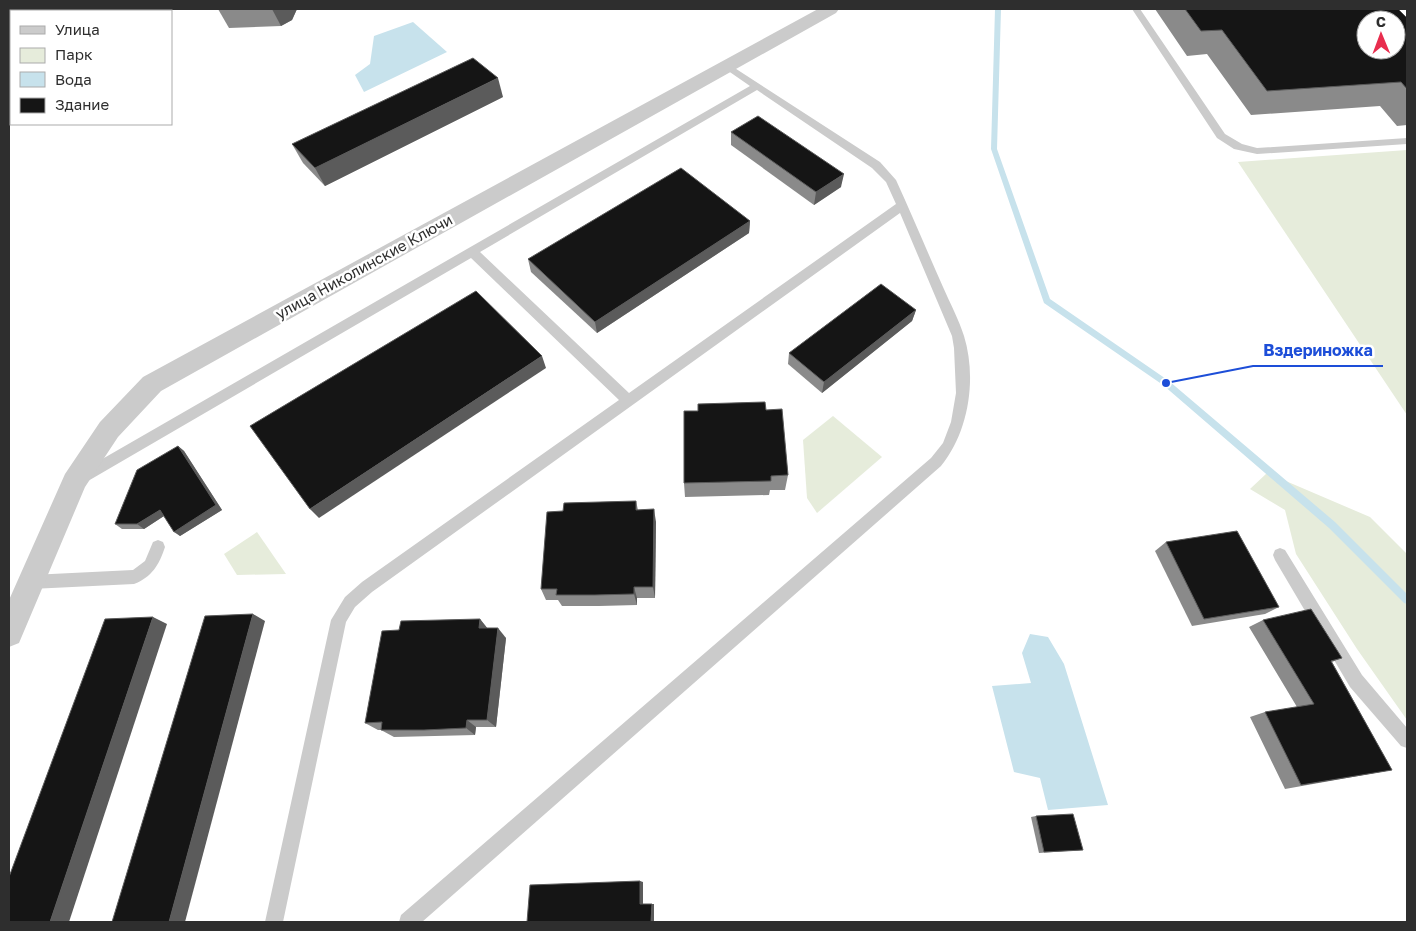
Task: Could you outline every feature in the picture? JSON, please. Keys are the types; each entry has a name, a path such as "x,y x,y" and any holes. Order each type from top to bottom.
{"street":[{"name":"улица Николинские Ключи","path":"9,633 74,482 85,462 110,427 152,384 830,9"}],"lane":[{"path":"1136,9 1221,136 1239,149 1257,151 1407,141"},
{"path":"408,922 936,462 948,446 958,416 962,375 961,348 954,322 891,180 876,165 727,66"},
{"path":"74,482 757,86"},
{"path":"274,922 337,628 350,602 367,587 903,205"},
{"path":"472,251 628,401"},
{"path":"31,582 134,577 146,571 152,564 158,547"},
{"path":"1280,555 1356,681 1407,740"}],"green space":[{"path":"1407,150 1407,415 1238,162"},
{"path":"833,416 882,457 817,513 807,498 803,440"},
{"path":"1267,473 1370,517 1407,554 1407,720 1357,649 1296,554 1285,510 1250,489"},
{"path":"257,532 286,574 237,575 224,554"}],"water":[{"path":"413,22 447,52 364,92 355,75 370,64 374,36"},
{"path":"1030,634 1048,637 1064,664 1108,805 1048,810 1040,778 1014,772 992,686 1031,683 1022,653"}],"building":[{"path":"9,9 56,9 10,10 9,32"},
{"path":"1185,9 1398,9 1356,10 1356,60 1406,60 1406,17 1407,89 1401,82 1267,91 1222,30 1201,31"},
{"path":"473,58 498,78 315,168 292,144"},
{"path":"758,116 844,174 816,192 731,132"},
{"path":"681,168 750,221 595,322 528,259"},
{"path":"881,284 916,310 824,382 789,353"},
{"path":"476,291 542,356 310,509 250,426"},
{"path":"765,402 766,410 782,409 788,475 771,476 771,481 684,483 684,411 698,411 698,404"},
{"path":"178,446 216,505 174,532 160,510 137,524 115,524 137,470"},
{"path":"636,501 636,510 654,509 653,587 634,587 634,594 595,595 556,595 557,589 541,589 547,512 563,511 564,503"},
{"path":"1237,531 1279,607 1204,619 1166,542"},
{"path":"1311,609 1342,658 1331,661 1392,770 1301,785 1265,712 1314,704 1263,620"},
{"path":"253,614 169,922 112,922 205,616"},
{"path":"153,617 50,922 9,922 9,877 105,619"},
{"path":"480,619 479,628 498,628 487,720 467,720 466,728 424,730 381,730 382,722 365,723 382,631 399,630 401,621"},
{"path":"1073,814 1083,850 1044,852 1036,816"},
{"path":"640,881 640,904 652,904 651,922 527,922 530,885"}],"waterway":[{"path":"998,9 994,149 1047,301 1166,383 1332,525 1407,600"}],"place":[{"name":"Вздериножка","path":"1166,383"}]}
